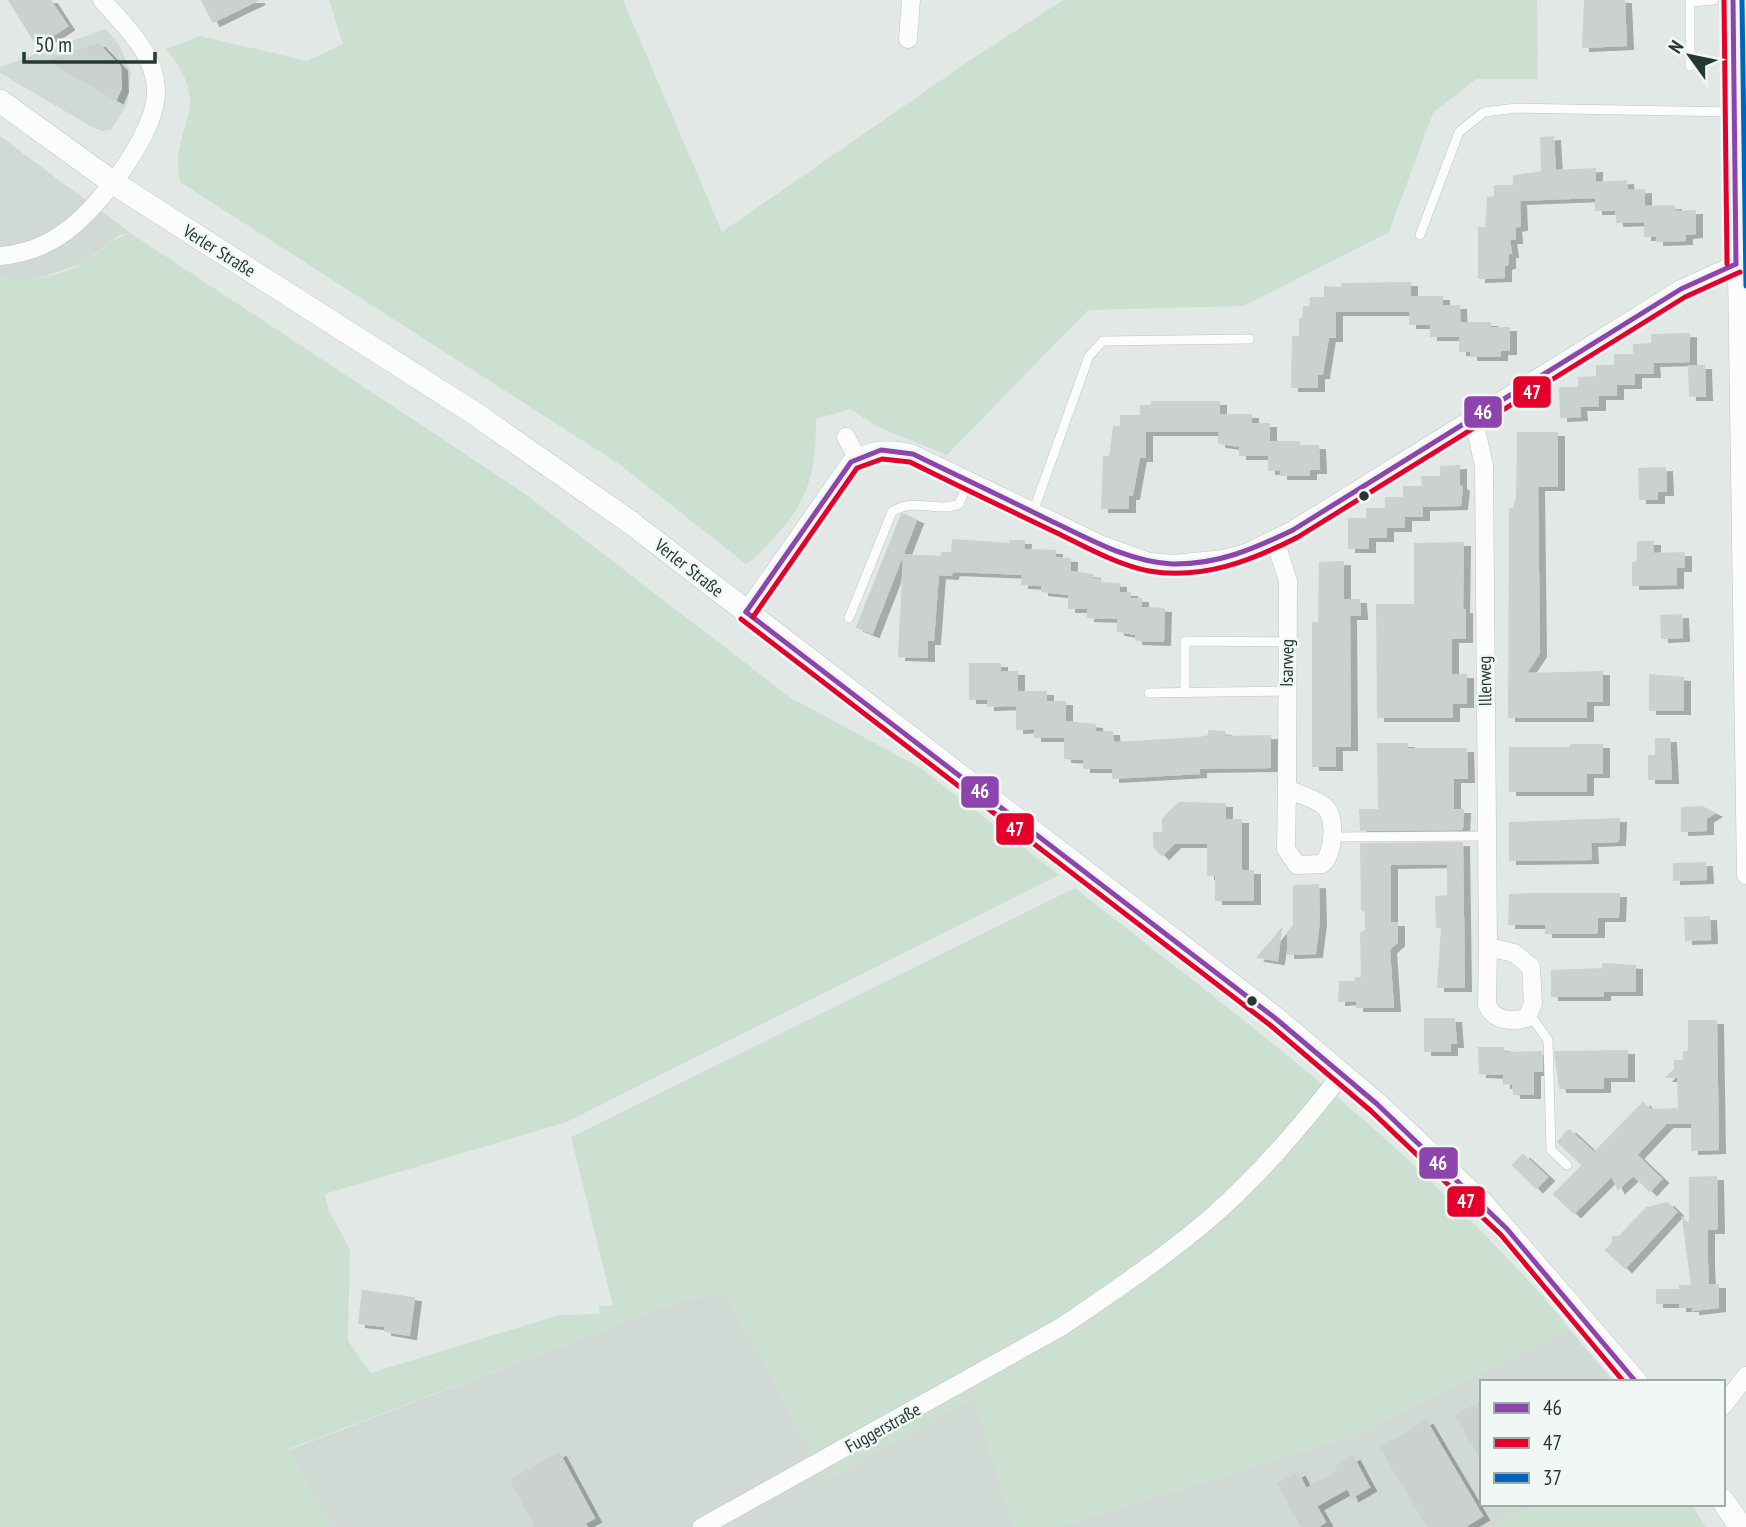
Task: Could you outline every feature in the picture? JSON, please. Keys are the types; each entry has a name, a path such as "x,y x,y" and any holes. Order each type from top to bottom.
{"main road":[{"name":"Verler Straße","path":"0,101 112,182 516,441 642,531 1275,1018 1342,1074 1482,1203 1634,1380"},
{"path":"1725,1504 1741,1527"}],"street":[{"path":"0,256 32,249 63,234 82,218 112,182 148,127 156,104 151,67 138,41 102,0"},
{"path":"908,40 911,0"},
{"path":"1732,0 1746,875"},
{"path":"746,612 843,472 857,457 892,449 913,454 1102,545 1149,562 1174,564 1224,559 1275,540 1681,289 1735,264"},
{"name":"Illerweg","path":"1473,416 1484,466 1487,1005 1490,1013 1500,1018 1523,1019 1530,1015"},
{"path":"846,437 857,457"},
{"name":"Isarweg","path":"1275,540 1288,581 1286,849 1290,859 1297,864 1322,864 1331,850 1331,837"},
{"path":"1287,789 1325,806 1329,814 1331,837"},
{"path":"1488,947 1514,953 1531,967 1533,1003 1530,1015"},
{"name":"Fuggerstraße","path":"702,1527 1025,1348 1117,1289 1209,1219 1240,1191 1278,1151 1342,1074"},
{"path":"1725,1403 1746,1376"}],"lane":[{"path":"1690,66 1690,2 1714,0"},
{"path":"1420,235 1459,132 1484,112 1517,108 1734,112"},
{"path":"1033,512 1089,356 1102,341 1249,339"},
{"path":"849,618 892,512 900,507 916,504 949,508 959,504 970,481"},
{"path":"1185,692 1185,641 1287,642"},
{"path":"1149,692 1286,691"},
{"path":"1331,837 1486,836"},
{"path":"1530,1015 1548,1040 1551,1150 1567,1165"}],"shaded area":[{"path":"105,29 119,44 131,73 127,104 111,130 102,131 92,127 0,73 0,67"},
{"path":"0,136 132,234 119,235 84,263 45,276 19,281 0,277"},
{"path":"726,1294 827,1480 973,1397 1014,1527 331,1527 289,1450 687,1298"},
{"path":"1570,1330 1612,1380 1480,1380 1480,1506 1535,1506 1491,1527 1057,1527 1348,1437"}],"green space":[{"path":"329,0 623,0 722,232 969,61 1063,0 1537,0 1538,79 1476,79 1433,113 1389,232 1244,306 1088,310 947,455 874,425 851,409 816,419 812,469 803,497 786,524 754,559 746,564 619,464 180,182 180,146 190,104 188,88 181,71 166,49 200,36 307,61 343,44"},
{"path":"132,234 524,493 791,698 919,767 1059,875 567,1122 325,1194 329,1211 350,1249 348,1341 371,1373 559,1315 600,1314 599,1306 613,1306 571,1137 1075,888 1338,1097 1437,1187 1485,1235 1540,1293 1570,1330 1348,1437 1057,1527 1014,1527 973,1398 827,1480 726,1294 687,1298 289,1449 331,1527 0,1527 0,277 32,279 66,271 85,262 119,238"},
{"path":"1535,1506 1692,1506 1706,1527 1491,1527"}],"building":[{"path":"9,0 50,0 67,26 37,45"},
{"path":"202,0 258,0 213,22"},
{"path":"1585,0 1624,0 1626,45 1583,47"},
{"path":"98,44 120,67 121,88 116,99 50,61"},
{"path":"1553,137 1555,171 1595,169 1595,183 1626,181 1627,191 1644,190 1644,207 1674,206 1674,212 1695,211 1695,233 1685,234 1685,240 1657,241 1657,236 1645,236 1645,221 1617,222 1616,210 1596,210 1596,197 1519,200 1520,226 1514,227 1515,239 1509,239 1511,253 1508,253 1508,264 1504,265 1504,277 1479,278 1479,228 1486,228 1488,198 1495,197 1495,186 1514,186 1514,176 1542,172 1541,138"},
{"path":"1410,283 1410,297 1442,297 1442,306 1459,306 1460,335 1460,323 1490,323 1490,328 1509,328 1509,350 1500,350 1500,356 1471,356 1471,351 1460,351 1460,336 1431,336 1431,324 1410,324 1410,311 1335,311 1335,337 1328,337 1322,374 1317,374 1317,387 1292,387 1293,337 1300,337 1300,319 1303,319 1304,307 1310,307 1311,298 1325,298 1325,287 1342,288 1342,284"},
{"path":"1689,334 1689,361 1652,362 1653,373 1634,373 1634,384 1616,384 1616,395 1598,395 1598,406 1579,406 1580,416 1561,417 1560,388 1579,388 1579,378 1597,377 1597,366 1615,366 1615,355 1634,355 1634,345 1652,344 1652,335"},
{"path":"1689,366 1704,366 1705,396 1690,396"},
{"path":"1152,402 1219,402 1219,415 1251,415 1251,424 1269,424 1269,442 1299,442 1299,446 1318,446 1319,469 1309,469 1309,475 1281,475 1281,469 1269,470 1269,455 1240,455 1240,446 1219,443 1219,431 1145,431 1145,457 1139,457 1132,495 1128,495 1128,508 1102,508 1104,457 1110,457 1114,427 1121,427 1121,416 1141,416 1141,406 1152,406"},
{"path":"1518,433 1557,433 1557,486 1537,486 1539,653 1525,674 1602,672 1602,701 1586,701 1586,717 1509,717 1510,509 1514,509 1517,497"},
{"path":"1459,466 1459,485 1462,488 1460,505 1422,506 1422,516 1404,516 1404,527 1386,527 1386,537 1368,537 1368,548 1349,548 1349,519 1367,519 1367,509 1386,509 1386,498 1404,498 1404,487 1423,487 1422,477 1441,477 1441,467"},
{"path":"1665,468 1666,491 1657,491 1657,499 1640,499 1639,469"},
{"path":"902,514 916,520 872,633 857,627"},
{"path":"953,540 1010,544 1010,541 1024,541 1023,550 1055,551 1054,558 1070,559 1070,572 1093,575 1093,579 1100,580 1100,583 1119,584 1119,593 1130,593 1130,599 1141,599 1141,608 1164,609 1163,641 1136,640 1136,634 1118,631 1118,618 1088,617 1088,608 1069,608 1069,594 1042,591 1042,585 1022,584 1023,574 952,571 951,575 938,574 933,640 927,640 927,657 899,656 904,555 942,557 942,553 952,553"},
{"path":"1638,542 1653,542 1653,554 1684,553 1684,567 1676,567 1676,584 1633,585 1633,563 1638,562"},
{"path":"1463,543 1462,610 1465,610 1465,638 1451,638 1451,675 1466,675 1466,703 1452,703 1452,717 1378,717 1377,605 1415,605 1415,544"},
{"path":"1343,562 1343,600 1359,600 1360,615 1349,615 1350,746 1335,746 1335,766 1313,766 1313,623 1319,623 1320,563"},
{"path":"1681,615 1682,637 1662,638 1661,616"},
{"path":"970,664 1000,664 1000,672 1017,672 1017,692 1046,692 1046,702 1065,702 1065,722 1095,725 1095,732 1112,732 1113,743 1199,738 1209,736 1209,731 1224,732 1224,737 1270,736 1270,767 1199,768 1199,773 1113,778 1113,768 1084,768 1084,759 1065,758 1065,737 1035,737 1035,728 1017,729 1017,705 988,706 988,699 970,699"},
{"path":"1650,675 1683,678 1683,710 1650,710"},
{"path":"1656,739 1669,739 1671,779 1649,779 1649,756 1656,756"},
{"path":"1378,744 1407,744 1407,749 1466,749 1467,778 1453,778 1453,810 1463,810 1462,829 1361,830 1360,810 1379,810"},
{"path":"1571,745 1602,745 1602,773 1586,773 1586,791 1510,791 1510,748 1571,748"},
{"path":"1179,803 1225,804 1225,820 1241,820 1241,871 1253,871 1253,900 1216,900 1216,875 1208,875 1208,843 1174,843 1162,855 1154,846 1154,833 1163,833 1163,819"},
{"path":"1702,807 1714,813 1706,818 1706,830 1682,831 1682,808"},
{"path":"1619,819 1618,841 1590,842 1591,859 1510,860 1510,823"},
{"path":"1462,843 1464,987 1438,987 1442,927 1437,927 1436,897 1448,896 1448,863 1390,864 1390,923 1397,923 1397,942 1389,949 1393,1007 1357,1007 1357,1000 1339,1001 1340,982 1356,982 1356,978 1362,978 1361,934 1366,930 1366,911 1362,910 1361,844"},
{"path":"1705,863 1706,879 1674,880 1674,864"},
{"path":"1318,885 1319,921 1315,953 1288,954 1288,932 1294,926 1294,886"},
{"path":"1619,894 1618,917 1597,917 1597,933 1546,933 1546,924 1509,924 1510,895"},
{"path":"1709,917 1710,939 1686,940 1685,918"},
{"path":"1281,930 1277,960 1258,957"},
{"path":"1603,964 1635,966 1635,991 1603,991 1603,996 1552,996 1552,971 1603,969"},
{"path":"1425,1019 1454,1019 1456,1043 1450,1043 1450,1051 1425,1051"},
{"path":"1689,1021 1716,1021 1718,1149 1692,1150 1692,1123 1666,1123 1636,1155 1661,1179 1650,1191 1633,1175 1618,1189 1612,1175 1574,1213 1554,1194 1583,1165 1558,1142 1569,1130 1594,1153 1643,1103 1650,1110 1679,1109 1678,1077 1667,1077 1675,1069 1675,1061 1684,1061 1684,1052 1689,1052"},
{"path":"1479,1048 1503,1048 1504,1053 1541,1052 1542,1071 1533,1071 1533,1094 1514,1094 1513,1083 1504,1084 1504,1074 1480,1073"},
{"path":"1627,1051 1627,1077 1603,1077 1603,1088 1560,1088 1555,1052"},
{"path":"1523,1155 1547,1177 1536,1188 1513,1165"},
{"path":"1716,1177 1717,1229 1707,1229 1707,1262 1708,1285 1718,1285 1718,1307 1693,1310 1693,1307 1680,1307 1680,1303 1657,1303 1657,1290 1680,1290 1680,1286 1692,1286 1683,1219 1690,1226 1690,1178"},
{"path":"1667,1203 1676,1212 1625,1268 1606,1250 1613,1243 1613,1237 1619,1237 1647,1208"},
{"path":"363,1291 414,1298 409,1335 385,1331 385,1326 359,1323"},
{"path":"1480,1402 1480,1457 1456,1416"},
{"path":"1426,1421 1482,1516 1464,1527 1428,1527 1381,1448"},
{"path":"559,1453 594,1518 585,1523 587,1527 536,1527 511,1480"},
{"path":"1353,1457 1369,1487 1352,1497 1348,1488 1316,1506 1325,1522 1317,1527 1302,1527 1278,1484 1298,1473 1306,1489 1338,1471 1336,1467"}],"transit line":[{"name":"47","path":"1724,0 1727,264"},
{"name":"46","path":"1733,0 1736,264"},
{"name":"37","path":"1742,0 1746,286"},
{"name":"46","path":"746,612 851,462 881,450 913,454 1123,554 1172,564 1220,559 1293,530 1681,289 1736,264"},
{"name":"47","path":"753,617 857,468 882,459 910,462 1101,554 1137,568 1188,573 1244,561 1298,537 1685,297 1740,272"},
{"name":"46","path":"746,612 1275,1018 1377,1104 1507,1229 1634,1380"},
{"name":"47","path":"741,619 1270,1025 1371,1111 1501,1235 1622,1380"}]}
